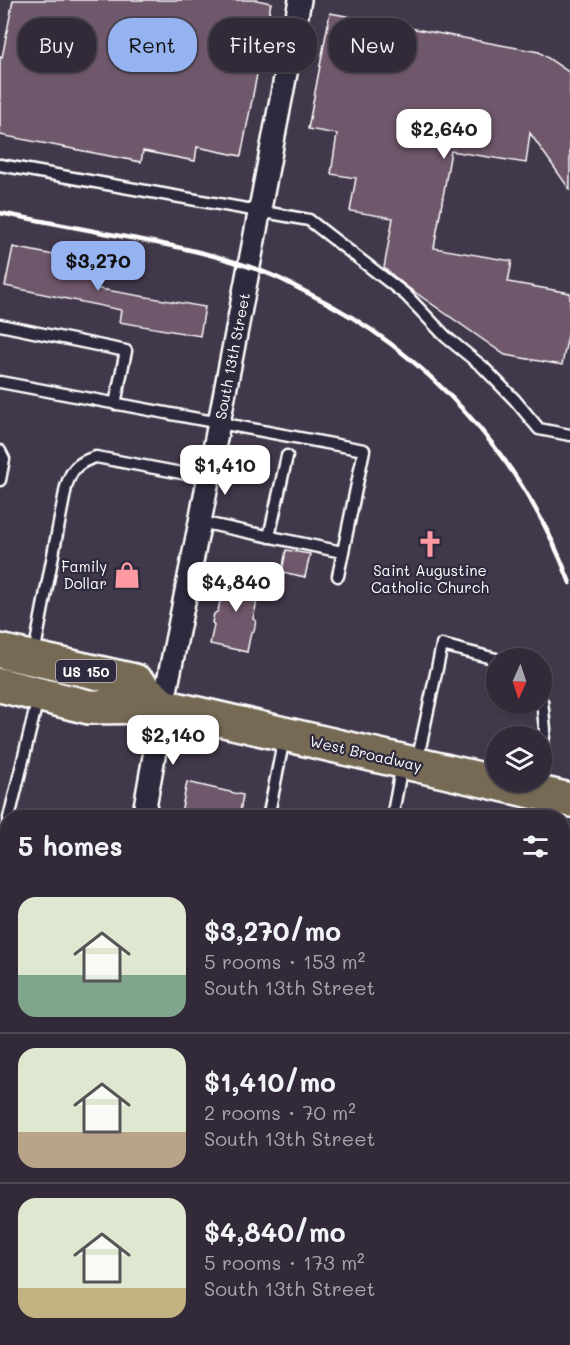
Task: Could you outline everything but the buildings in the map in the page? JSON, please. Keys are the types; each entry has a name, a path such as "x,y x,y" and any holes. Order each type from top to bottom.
{"main road":[{"name":"West Broadway","path":"0,651 135,681 163,706"},
{"name":"West Broadway","path":"0,686 89,706 163,706 409,763 486,778"},
{"name":"West Broadway","path":"548,792 570,800"}],"street":[{"name":"South 13th Street","path":"144,810 300,0"}],"lane":[{"path":"0,165 309,220 406,295 446,337 483,367 539,429 570,435"},
{"path":"0,326 126,351 115,404"},
{"path":"0,382 364,450 338,576"},
{"path":"0,451 4,459 0,480"},
{"path":"269,537 287,456"},
{"path":"33,659 66,487 74,468 85,460 96,457 208,478"},
{"path":"200,522 342,552"},
{"path":"394,810 442,645 486,656"},
{"path":"11,810 38,694"},
{"path":"270,810 285,735"}],"railway":[{"path":"0,213 177,247 233,261 279,278 350,316 392,345 466,412 498,451 526,493 550,537 570,583"}],"place":[{"name":"Saint Augustine Catholic Church","path":"430,544"},
{"name":"Family Dollar","path":"127,575"}]}
